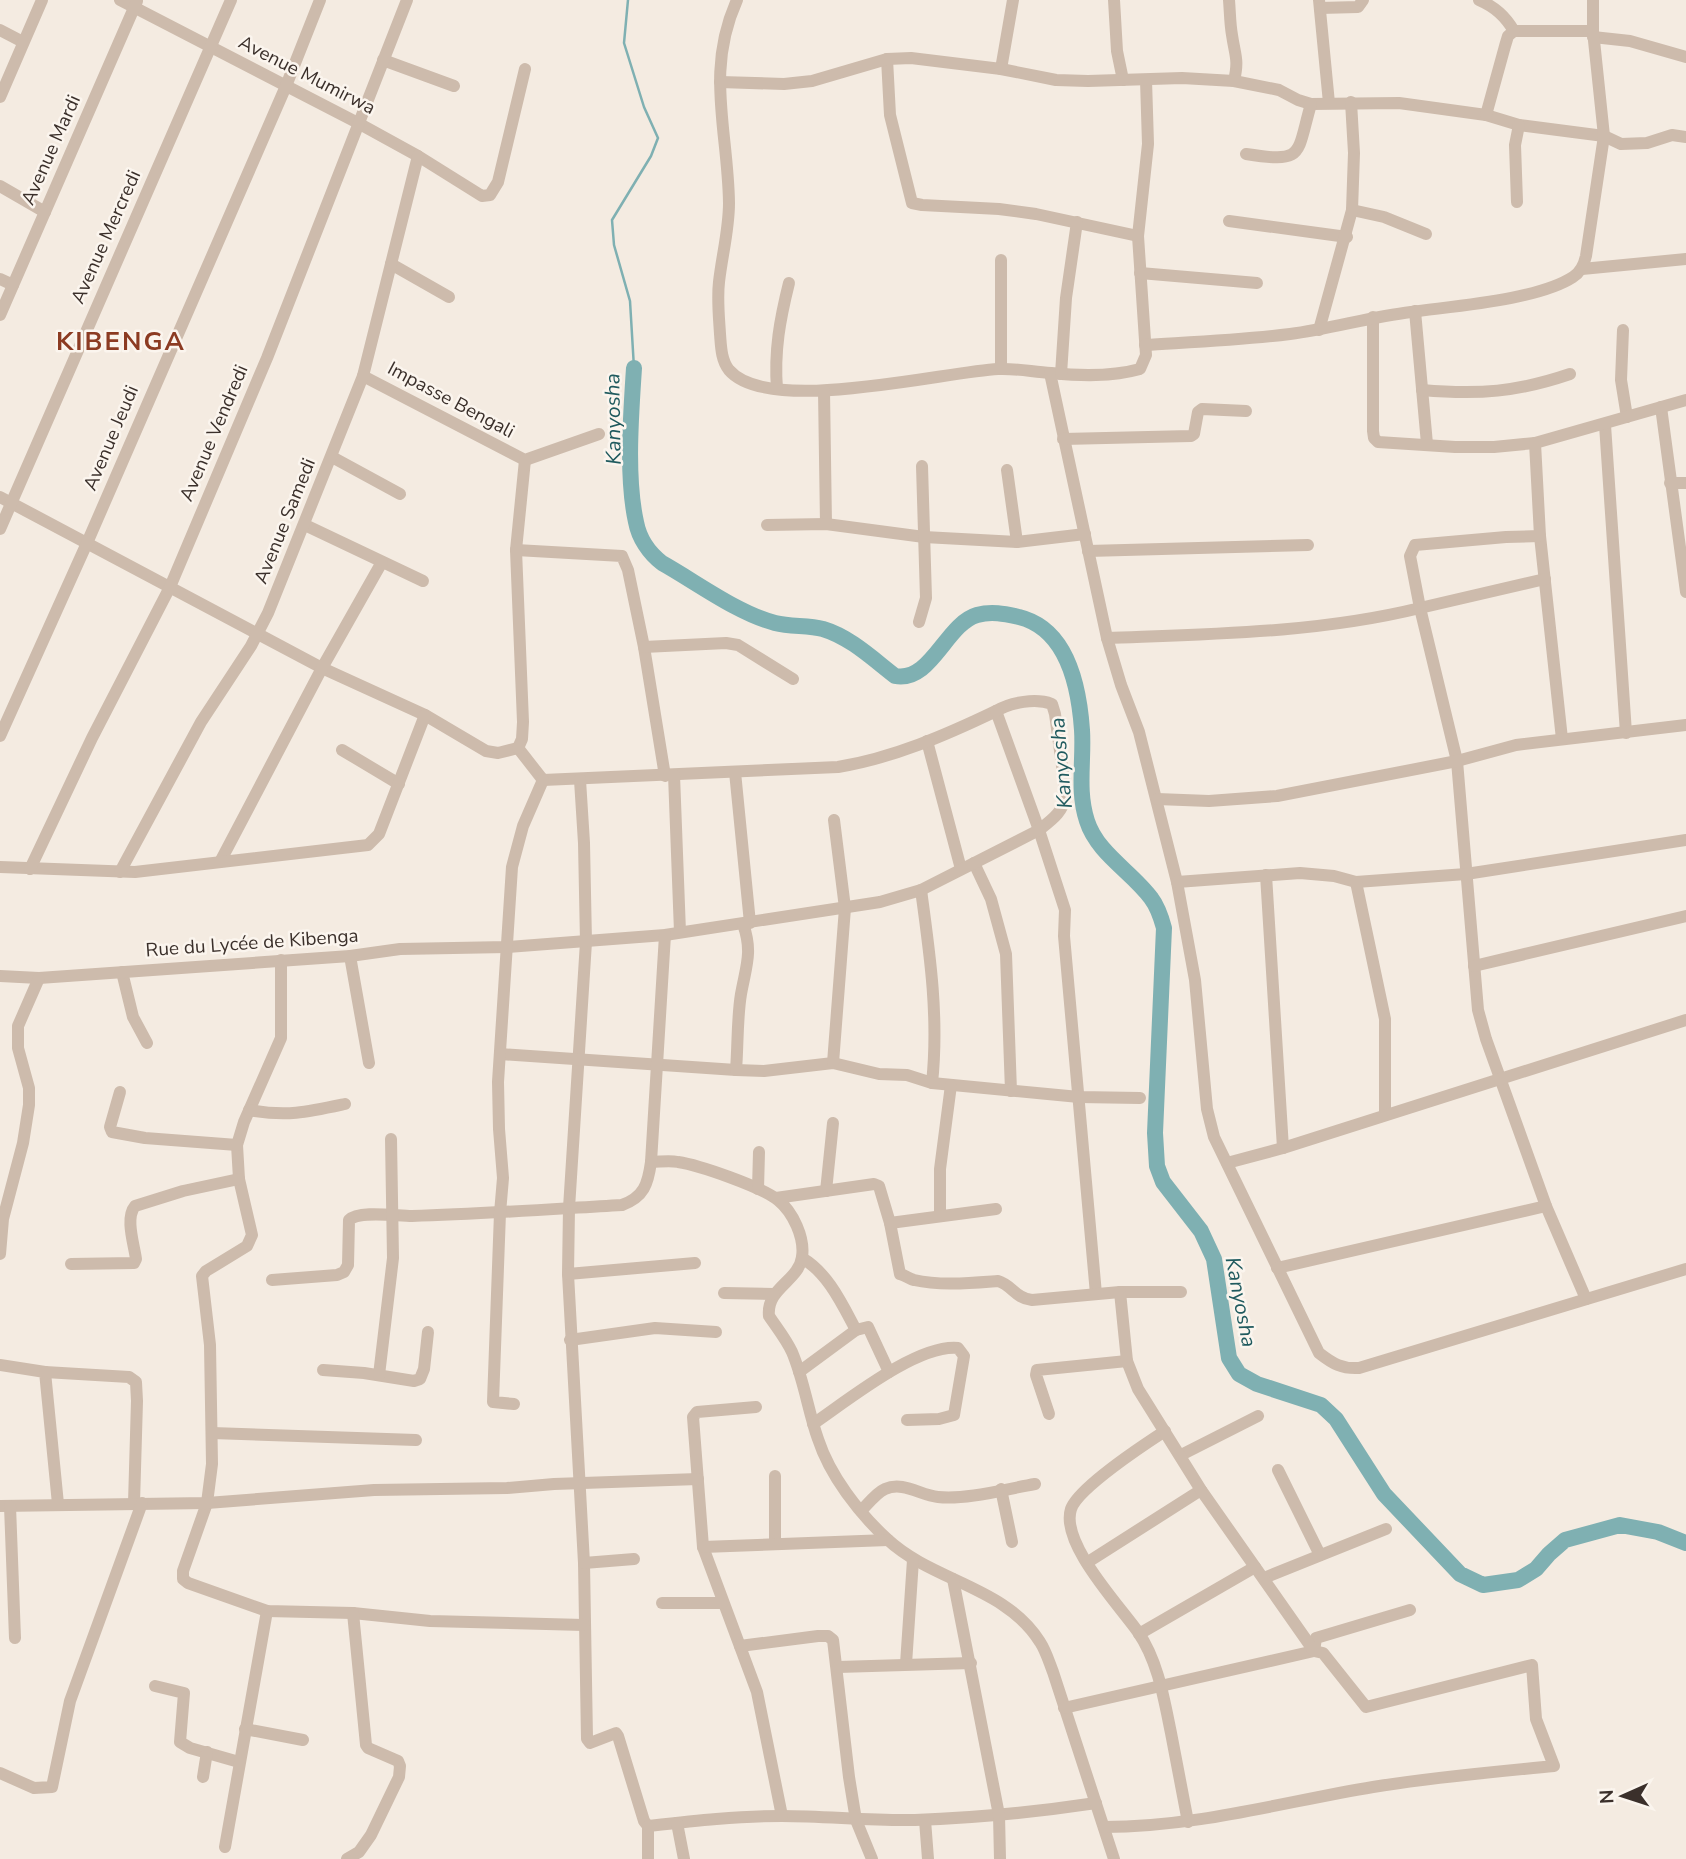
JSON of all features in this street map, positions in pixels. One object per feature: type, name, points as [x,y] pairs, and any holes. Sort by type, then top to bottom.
[{"type":"street","points":[[0,97],[42,0]]},
{"type":"street","name":"Avenue Mumirwa","points":[[120,0],[136,4],[211,47],[358,123],[486,196],[494,191],[525,69]]},
{"type":"street","name":"Avenue Mercredi","points":[[0,528],[6,500],[230,0]]},
{"type":"street","name":"Avenue Jeudi","points":[[0,736],[286,86],[320,0]]},
{"type":"street","name":"Avenue Vendredi","points":[[30,869],[92,738],[170,587],[267,358],[407,0]]},
{"type":"street","points":[[737,0],[722,42],[720,82],[729,201],[727,243],[718,293],[723,359],[728,369],[737,377],[777,389],[824,391],[1001,369],[1108,375],[1140,369],[1144,364],[1145,345],[1138,236],[1148,144],[1146,79]]},
{"type":"street","points":[[1001,69],[1013,0]]},
{"type":"street","points":[[1114,0],[1117,51],[1123,80]]},
{"type":"street","points":[[1229,0],[1238,66],[1234,81]]},
{"type":"street","points":[[1329,103],[1319,4],[1357,7],[1363,0]]},
{"type":"street","points":[[1479,0],[1492,6],[1506,18],[1514,31]]},
{"type":"street","points":[[1583,269],[1604,136],[1593,34],[1593,0]]},
{"type":"street","name":"Avenue Mardi","points":[[0,315],[136,4]]},
{"type":"street","points":[[0,30],[23,42]]},
{"type":"street","points":[[1486,115],[1508,36],[1514,31],[1593,34],[1686,57]]},
{"type":"street","points":[[720,82],[784,84],[812,81],[887,59],[911,58],[1001,69],[1056,80],[1182,78],[1234,81],[1279,90],[1311,104],[1399,103],[1486,115],[1519,125],[1604,136],[1612,142],[1647,143],[1672,135],[1686,136]]},
{"type":"street","points":[[887,59],[890,116],[912,203],[999,209],[1077,222],[1138,236]]},
{"type":"street","points":[[383,60],[454,86]]},
{"type":"street","points":[[1319,330],[1352,210],[1354,153],[1351,102]]},
{"type":"street","points":[[1246,154],[1290,158],[1297,151],[1311,104]]},
{"type":"street","points":[[1517,201],[1515,145],[1519,125]]},
{"type":"street","name":"Avenue Samedi","points":[[120,872],[201,722],[258,633],[305,524],[363,376],[418,156]]},
{"type":"street","points":[[0,186],[45,212]]},
{"type":"street","points":[[1352,210],[1384,217],[1426,234]]},
{"type":"street","points":[[1077,222],[1055,374],[1063,439],[1107,638],[1139,732],[1177,882],[1195,980],[1208,1110],[1214,1137],[1320,1353],[1333,1364],[1345,1368],[1359,1368],[1686,1269]]},
{"type":"street","points":[[1229,222],[1346,237]]},
{"type":"street","points":[[1145,345],[1287,335],[1319,330],[1373,317],[1517,296],[1572,278],[1583,269],[1686,259]]},
{"type":"street","points":[[1001,260],[1001,369]]},
{"type":"street","points":[[391,264],[449,297]]},
{"type":"street","points":[[1140,274],[1257,283]]},
{"type":"street","points":[[0,279],[13,285]]},
{"type":"street","points":[[777,389],[776,345],[789,283]]},
{"type":"street","points":[[1415,311],[1427,444]]},
{"type":"street","points":[[1373,317],[1374,438],[1378,442],[1455,447],[1535,443],[1686,400]]},
{"type":"street","points":[[1623,330],[1621,380],[1627,417]]},
{"type":"street","points":[[1422,390],[1488,393],[1536,386],[1570,374]]},
{"type":"street","name":"Impasse Bengali","points":[[363,376],[525,460],[600,434]]},
{"type":"street","points":[[824,391],[826,524]]},
{"type":"street","points":[[1661,407],[1670,483],[1683,554],[1686,592]]},
{"type":"street","points":[[1063,439],[1191,436],[1194,434],[1198,412],[1202,409],[1246,411]]},
{"type":"street","points":[[1605,425],[1626,733]]},
{"type":"street","points":[[1535,443],[1540,536],[1562,739]]},
{"type":"street","points":[[332,457],[400,494]]},
{"type":"street","points":[[519,748],[523,722],[516,551],[525,460]]},
{"type":"street","points":[[919,622],[926,598],[922,466]]},
{"type":"street","points":[[1007,470],[1017,542]]},
{"type":"street","points":[[1670,483],[1686,483]]},
{"type":"street","points":[[6,500],[322,668],[425,715],[486,751],[498,753],[519,748]]},
{"type":"street","points":[[305,524],[423,580]]},
{"type":"street","points":[[767,525],[826,524],[923,537],[1017,542],[1085,534]]},
{"type":"street","points":[[1540,536],[1482,538],[1415,545],[1410,556],[1457,761],[1478,1010],[1546,1206],[1586,1299]]},
{"type":"street","points":[[1088,551],[1308,545]]},
{"type":"street","points":[[516,551],[622,556],[628,570],[669,776],[680,932]]},
{"type":"street","points":[[220,862],[322,668],[382,562]]},
{"type":"street","points":[[1107,638],[1334,626],[1545,579]]},
{"type":"street","points":[[644,647],[726,643],[738,645],[793,678]]},
{"type":"street","name":"Rue du Lycée de Kibenga","points":[[0,976],[38,978],[350,956],[400,949],[586,942],[746,924],[880,902],[921,890],[1039,830],[1064,807],[1066,794],[1052,704],[1007,704],[996,710]]},
{"type":"street","points":[[542,780],[838,767],[861,763],[928,741],[996,710],[1065,910],[1064,936],[1096,1294]]},
{"type":"street","points":[[0,867],[150,871],[368,845],[379,834],[425,715]]},
{"type":"street","points":[[1157,799],[1209,801],[1277,796],[1457,761],[1516,745],[1686,725]]},
{"type":"street","points":[[928,741],[961,870]]},
{"type":"street","points":[[519,748],[542,780]]},
{"type":"street","points":[[342,750],[399,784]]},
{"type":"street","points":[[735,772],[749,960],[741,995],[736,1070]]},
{"type":"street","points":[[514,1404],[493,1402],[503,1192],[498,1107],[500,1054],[512,867],[523,826],[542,780]]},
{"type":"street","points":[[580,780],[586,942],[569,1208],[568,1273],[584,1563],[587,1739],[590,1743],[612,1734],[616,1733],[618,1736],[644,1821],[648,1826],[648,1859]]},
{"type":"street","points":[[833,1063],[845,908],[834,820]]},
{"type":"street","points":[[1177,882],[1266,874],[1334,876],[1356,882],[1466,874],[1686,840]]},
{"type":"street","points":[[974,863],[992,899],[1006,954],[1011,1091]]},
{"type":"street","points":[[1266,874],[1283,1148]]},
{"type":"street","points":[[1356,882],[1385,1019],[1385,1115]]},
{"type":"street","points":[[921,890],[934,1001],[936,1044],[932,1083]]},
{"type":"street","points":[[1474,966],[1686,916]]},
{"type":"street","points":[[272,1280],[337,1275],[344,1272],[348,1265],[350,1218],[359,1214],[393,1216],[500,1213],[622,1205],[642,1194],[648,1182],[651,1162],[665,935]]},
{"type":"street","points":[[350,956],[369,1063]]},
{"type":"street","points":[[281,960],[281,1038],[248,1110],[237,1146],[239,1179],[252,1235],[251,1241],[206,1270],[202,1276],[210,1345],[212,1464],[207,1503],[183,1571],[183,1579],[267,1611],[353,1613],[430,1621],[584,1625]]},
{"type":"street","points":[[122,972],[133,1017],[147,1042]]},
{"type":"street","points":[[0,1254],[3,1219],[23,1143],[29,1105],[29,1088],[18,1048],[18,1026],[38,978]]},
{"type":"street","points":[[1227,1163],[1283,1148],[1686,1020]]},
{"type":"street","points":[[500,1054],[764,1071],[833,1063],[932,1083],[1079,1097],[1140,1098]]},
{"type":"street","points":[[940,1216],[940,1169],[951,1085]]},
{"type":"street","points":[[120,1093],[110,1127],[113,1133],[237,1146]]},
{"type":"street","points":[[248,1110],[282,1115],[345,1104]]},
{"type":"street","points":[[826,1191],[832,1123]]},
{"type":"street","points":[[380,1375],[393,1258],[391,1139]]},
{"type":"street","points":[[758,1189],[759,1152]]},
{"type":"street","points":[[651,1162],[685,1163],[758,1189],[776,1198],[789,1211],[796,1226],[802,1258],[794,1272],[774,1294],[769,1316],[788,1344],[826,1459],[861,1511],[888,1540],[913,1560],[999,1601],[1016,1612],[1042,1644],[1114,1859]]},
{"type":"street","points":[[71,1264],[134,1264],[136,1259],[131,1209],[183,1191],[239,1179]]},
{"type":"street","points":[[776,1198],[874,1184],[879,1186],[890,1223],[900,1274],[911,1280],[931,1283],[998,1281],[1018,1297],[1032,1300],[1120,1292],[1181,1292]]},
{"type":"street","points":[[1277,1268],[1546,1206]]},
{"type":"street","points":[[890,1223],[996,1209]]},
{"type":"street","points":[[802,1258],[817,1266],[856,1330]]},
{"type":"street","points":[[568,1273],[695,1263]]},
{"type":"street","points":[[1120,1292],[1127,1362],[1138,1389],[1201,1490],[1314,1651]]},
{"type":"street","points":[[724,1293],[774,1294]]},
{"type":"street","points":[[799,1372],[856,1330],[868,1327],[889,1372]]},
{"type":"street","points":[[570,1340],[656,1328],[716,1332]]},
{"type":"street","points":[[323,1370],[414,1381],[420,1379],[424,1369],[428,1332]]},
{"type":"street","points":[[813,1424],[889,1372],[930,1353],[954,1347],[962,1351],[964,1356],[954,1415],[939,1419],[907,1420]]},
{"type":"street","points":[[1049,1414],[1036,1375],[1037,1370],[1127,1362]]},
{"type":"street","points":[[0,1365],[45,1372],[129,1377],[136,1382],[138,1401],[138,1503],[70,1701],[52,1787],[34,1788],[0,1773]]},
{"type":"street","points":[[45,1372],[58,1504]]},
{"type":"street","points":[[756,1407],[694,1414],[698,1479],[703,1547],[757,1692],[782,1816]]},
{"type":"street","points":[[1181,1455],[1258,1416]]},
{"type":"street","points":[[1165,1431],[1081,1493],[1071,1508],[1070,1525],[1073,1539],[1107,1593],[1139,1634],[1161,1684],[1188,1822]]},
{"type":"street","points":[[212,1433],[416,1440]]},
{"type":"street","points":[[1278,1470],[1320,1555]]},
{"type":"street","points":[[775,1476],[775,1544]]},
{"type":"street","points":[[15,1638],[5,1506],[207,1503],[374,1490],[507,1488],[698,1479]]},
{"type":"street","points":[[861,1511],[884,1489],[894,1486],[939,1497],[954,1497],[1035,1484]]},
{"type":"street","points":[[1001,1489],[1012,1542]]},
{"type":"street","points":[[1088,1562],[1201,1490]]},
{"type":"street","points":[[1264,1578],[1386,1529]]},
{"type":"street","points":[[703,1547],[888,1540]]},
{"type":"street","points":[[584,1563],[634,1559]]},
{"type":"street","points":[[906,1664],[913,1560]]},
{"type":"street","points":[[1139,1634],[1255,1567]]},
{"type":"street","points":[[953,1579],[999,1815],[1000,1859]]},
{"type":"street","points":[[662,1603],[722,1603]]},
{"type":"street","points":[[1314,1651],[1316,1638],[1410,1610]]},
{"type":"street","points":[[225,1847],[267,1611]]},
{"type":"street","points":[[347,1859],[366,1844],[401,1771],[398,1761],[366,1745],[353,1613]]},
{"type":"street","points":[[740,1646],[828,1636],[833,1640],[856,1820],[872,1859]]},
{"type":"street","points":[[1064,1708],[1314,1651],[1323,1653],[1366,1707],[1532,1665],[1536,1719],[1554,1766],[1456,1775],[1373,1787],[1188,1822],[1143,1827],[1104,1827]]},
{"type":"street","points":[[838,1667],[971,1663]]},
{"type":"street","points":[[155,1686],[184,1693],[180,1742],[239,1762]]},
{"type":"street","points":[[245,1729],[303,1740]]},
{"type":"street","points":[[203,1777],[207,1752]]},
{"type":"street","points":[[648,1826],[782,1816],[856,1820],[925,1819],[999,1815],[1096,1803]]},
{"type":"street","points":[[925,1819],[928,1859]]},
{"type":"street","points":[[677,1822],[684,1859]]},
{"type":"waterway","name":"Kanyosha","points":[[628,0],[624,43],[644,107],[658,138],[651,156],[612,220],[614,245],[630,301],[634,368]]},
{"type":"waterway","name":"Kanyosha","points":[[634,368],[630,446],[633,504],[637,528],[642,539],[662,563],[746,612],[781,624],[817,628],[843,637],[895,676],[908,676],[919,671],[956,629],[977,615],[993,613],[1019,617],[1036,624],[1060,647],[1068,662],[1078,696],[1082,730],[1082,798],[1087,821],[1107,853],[1151,898],[1164,928],[1155,1133],[1157,1166],[1163,1182],[1201,1231],[1214,1259],[1229,1358],[1239,1374],[1257,1384],[1321,1405],[1336,1419],[1384,1494],[1460,1574],[1483,1585],[1518,1580],[1536,1569],[1565,1540],[1620,1525],[1658,1532],[1686,1543]]},
{"type":"district","name":"KIBENGA","points":[[121,341]]}]
